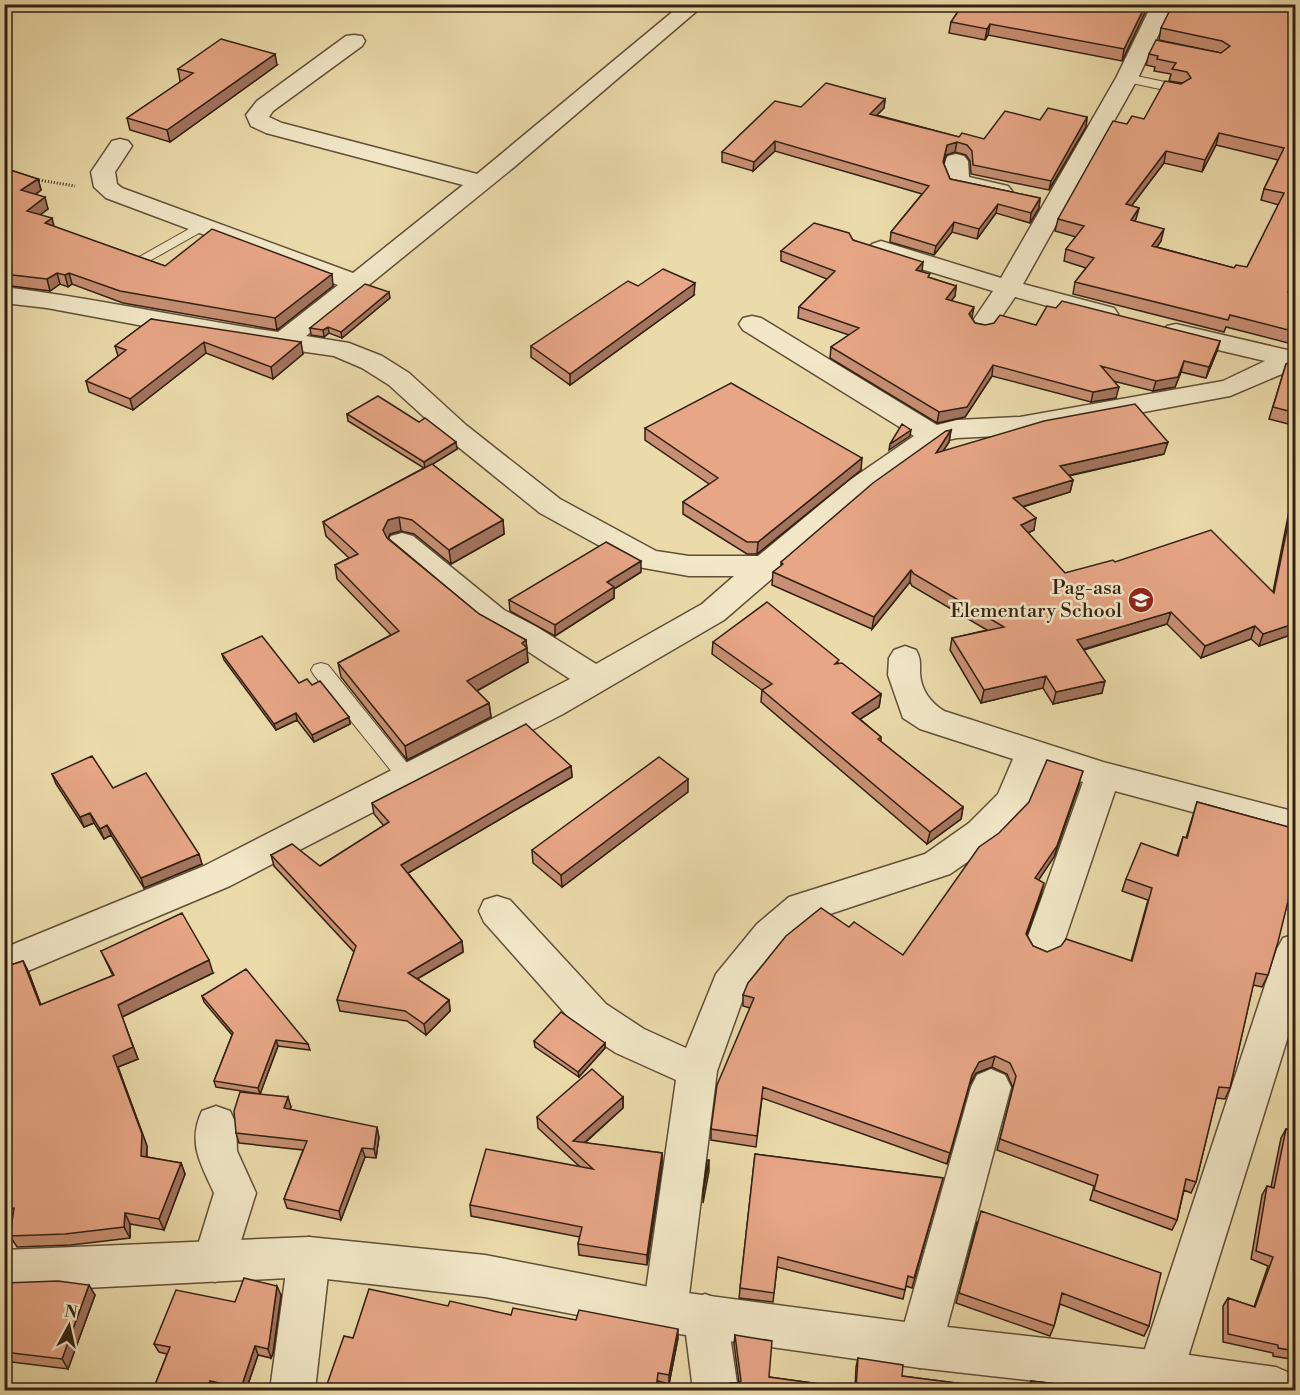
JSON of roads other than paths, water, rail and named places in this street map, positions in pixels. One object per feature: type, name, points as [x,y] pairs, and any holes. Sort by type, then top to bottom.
[{"type":"street","points":[[285,340],[695,4]]},
{"type":"street","points":[[983,325],[1008,288],[1037,198],[1127,78],[1149,44],[1163,4]]},
{"type":"street","points":[[354,41],[265,106],[256,115],[259,121],[285,131],[480,182]]},
{"type":"street","points":[[120,146],[103,172],[106,187],[114,193],[355,282]]},
{"type":"street","points":[[956,161],[957,181],[1037,198]]},
{"type":"street","points":[[862,243],[1008,288],[1293,360]]},
{"type":"street","points":[[4,295],[47,300],[203,329],[340,349],[372,362],[399,379],[456,431],[550,506],[649,560],[689,566],[765,566]]},
{"type":"street","points":[[752,324],[933,435]]},
{"type":"street","points":[[4,965],[217,876],[551,705],[712,612],[860,487],[914,451],[933,435],[957,429],[1020,426],[1230,388],[1293,360]]},
{"type":"street","points":[[402,543],[493,618],[526,635],[595,679]]},
{"type":"street","points":[[905,658],[904,675],[915,709],[932,720],[1103,775],[1296,826]]},
{"type":"street","points":[[715,1390],[685,1313],[697,1071],[729,985],[770,935],[802,908],[937,864],[982,833],[1012,802],[1033,753]]},
{"type":"street","points":[[1044,945],[1103,775]]},
{"type":"street","points":[[497,912],[592,1016],[630,1041],[697,1071]]},
{"type":"street","points":[[1160,1373],[1296,949]]},
{"type":"street","points":[[920,1346],[991,1087]]},
{"type":"street","points":[[215,1261],[235,1193],[216,1152],[216,1124]]},
{"type":"street","points":[[4,1271],[309,1257],[485,1276],[685,1313],[920,1346],[1160,1373],[1276,1390]]},
{"type":"street","points":[[292,1390],[309,1257]]},
{"type":"lane","points":[[1127,78],[1179,89]]},
{"type":"lane","points":[[139,261],[203,225]]},
{"type":"lane","points":[[321,670],[408,778]]},
{"type":"place","name":"Pag-asa Elementary School","points":[[1141,600]]}]
